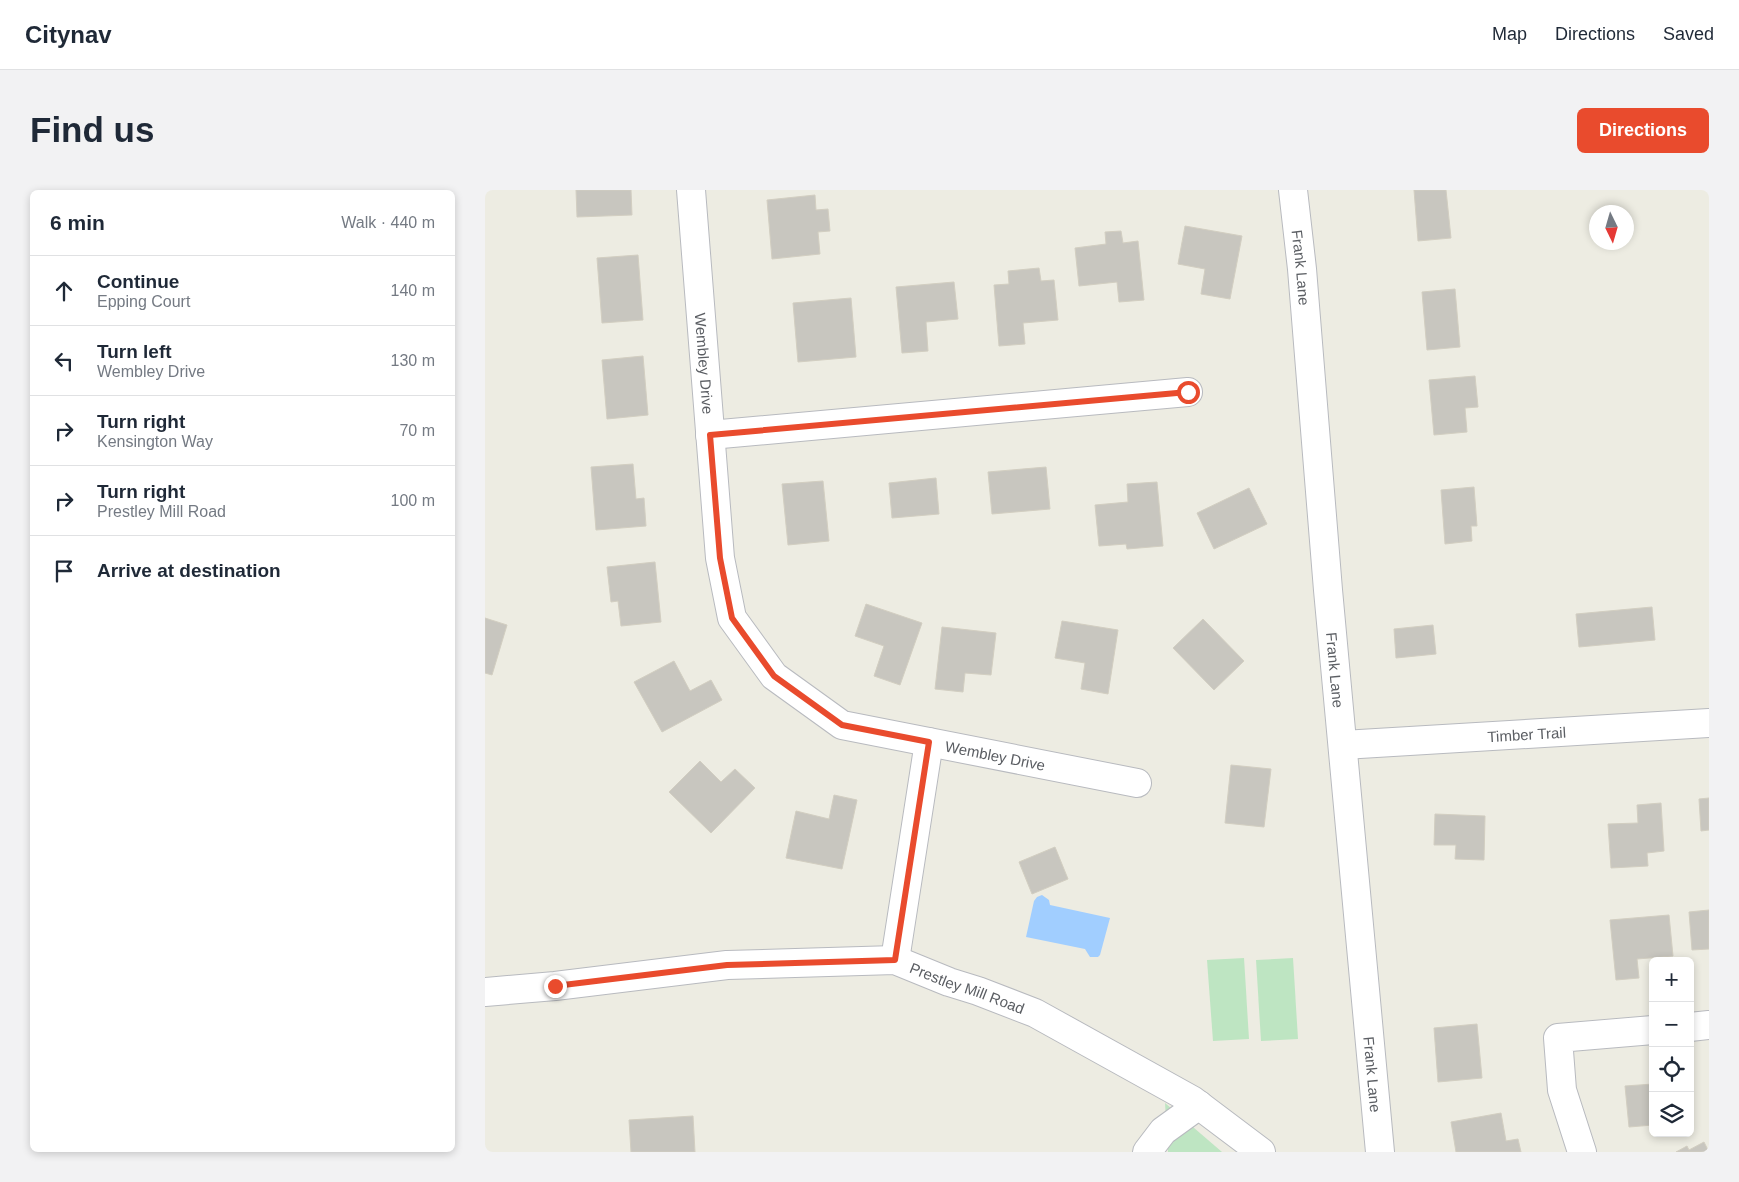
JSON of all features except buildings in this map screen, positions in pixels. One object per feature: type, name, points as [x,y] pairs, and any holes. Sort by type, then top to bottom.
[{"type":"street","name":"Wembley Drive","points":[[691,190],[720,558],[732,618],[774,676],[842,725],[1137,783]]},
{"type":"street","name":"Frank Lane","points":[[1293,190],[1302,269],[1327,580],[1380,1152]]},
{"type":"street","points":[[710,435],[1188,392]]},
{"type":"street","name":"Timber Trail","points":[[1343,745],[1709,723]]},
{"type":"street","points":[[895,960],[929,742]]},
{"type":"street","name":"Prestley Mill Road","points":[[485,992],[555,986],[727,965],[895,960],[1035,1013],[1192,1100],[1261,1152]]},
{"type":"street","points":[[1694,1027],[1709,1025]]},
{"type":"street","points":[[1582,1152],[1562,1090],[1558,1038],[1649,1030]]},
{"type":"street","points":[[1147,1152],[1163,1131],[1199,1105]]},
{"type":"green space","points":[[1244,958],[1249,1039],[1213,1041],[1207,960]]},
{"type":"green space","points":[[1293,958],[1298,1039],[1261,1041],[1256,960]]},
{"type":"green space","points":[[1165,1103],[1222,1152],[1168,1152]]},
{"type":"water","points":[[1042,895],[1049,900],[1050,905],[1110,918],[1098,957],[1090,957],[1085,949],[1026,937],[1034,901]]},
{"type":"route","points":[[555,986],[727,965],[895,960],[929,742],[842,725],[774,676],[732,618],[720,558],[710,435],[1188,392]]}]
